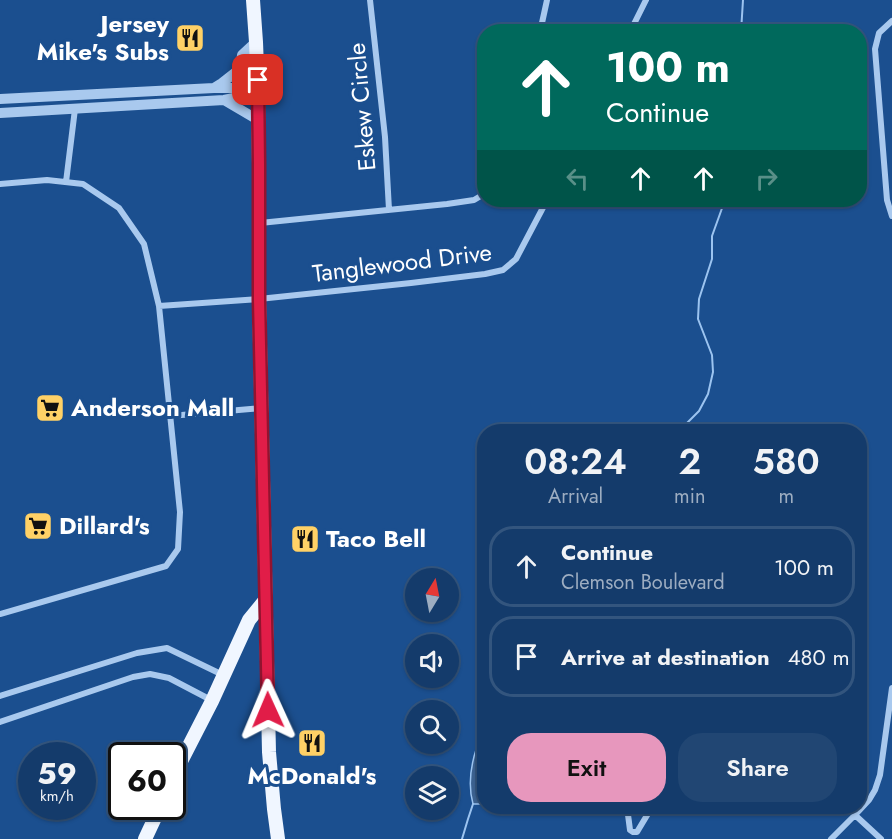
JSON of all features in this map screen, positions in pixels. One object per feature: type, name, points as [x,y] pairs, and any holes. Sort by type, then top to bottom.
[{"type":"main road","points":[[253,0],[258,93],[259,300],[269,752],[278,839]]},
{"type":"main road","points":[[186,752],[249,620],[266,599]]},
{"type":"main road","points":[[145,839],[154,820]]},
{"type":"street","name":"Eskew Circle","points":[[370,0],[385,137],[389,210]]},
{"type":"street","points":[[542,24],[547,0]]},
{"type":"street","points":[[634,24],[645,0]]},
{"type":"street","points":[[892,21],[879,33],[875,49],[888,172],[887,200],[892,216]]},
{"type":"street","points":[[214,88],[236,72],[242,55],[256,42]]},
{"type":"street","points":[[0,99],[214,88],[239,88],[258,93]]},
{"type":"street","points":[[0,113],[224,100],[258,93]]},
{"type":"street","points":[[224,100],[258,120]]},
{"type":"street","points":[[66,182],[75,109]]},
{"type":"street","points":[[0,184],[47,180],[83,184],[119,208],[144,244],[159,306],[180,512],[178,549],[166,566],[0,614]]},
{"type":"street","points":[[258,223],[389,210],[477,198]]},
{"type":"street","name":"Tanglewood Drive","points":[[159,306],[259,300],[503,270],[516,259],[543,207]]},
{"type":"street","points":[[170,416],[262,408]]},
{"type":"street","points":[[0,696],[137,652],[167,648],[223,676]]},
{"type":"street","points":[[0,722],[133,677],[150,674],[170,678],[212,701]]},
{"type":"street","points":[[867,800],[875,790],[880,775],[892,688]]},
{"type":"street","points":[[628,814],[631,836],[637,832],[648,814]]},
{"type":"street","points":[[831,839],[855,815],[881,839]]},
{"type":"water","points":[[477,746],[477,804],[473,804],[471,795],[472,765]]},
{"type":"waterway","points":[[742,24],[743,0]]},
{"type":"waterway","points":[[686,424],[699,411],[708,394],[713,372],[712,355],[698,319],[699,299],[712,259],[712,236],[722,207]]},
{"type":"waterway","points":[[462,839],[473,804]]},
{"type":"place","name":"Jersey Mike's Subs","points":[[190,38]]},
{"type":"place","name":"Anderson Mall","points":[[50,408]]},
{"type":"place","name":"Dillard's","points":[[38,526]]},
{"type":"place","name":"Taco Bell","points":[[305,539]]},
{"type":"place","name":"McDonald's","points":[[312,743]]},
{"type":"route","points":[[258,80],[258,245],[268,710]]}]
